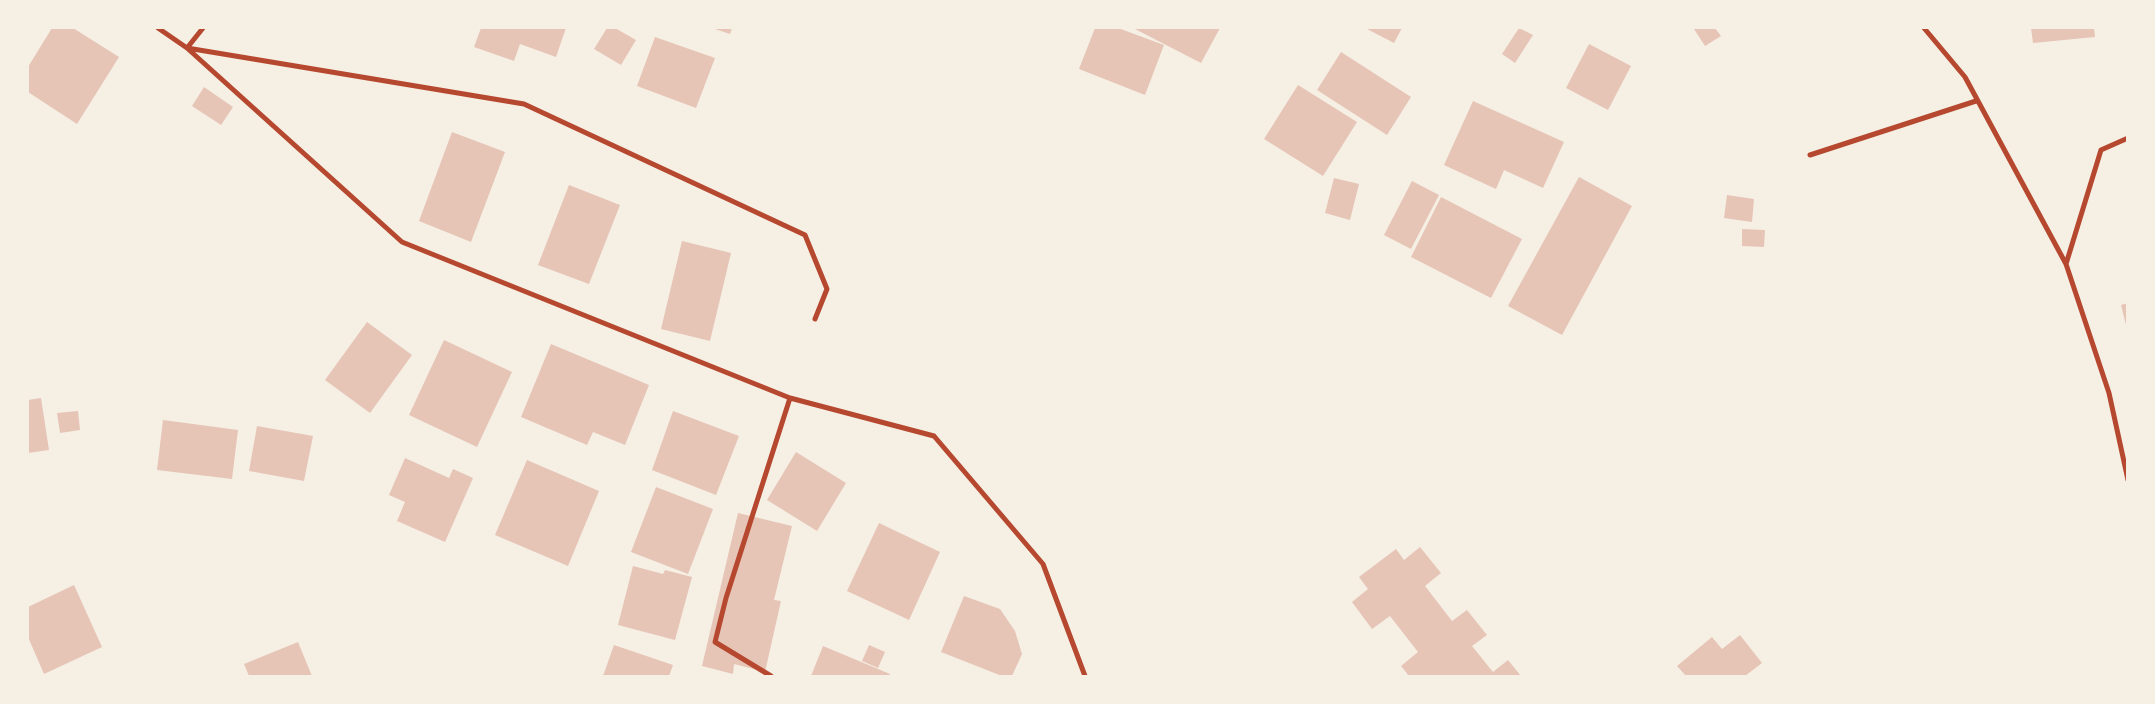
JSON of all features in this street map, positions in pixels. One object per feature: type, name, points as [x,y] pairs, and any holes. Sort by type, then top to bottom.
[{"type":"street","points":[[158,28],[187,48],[402,242],[790,398],[934,436],[1043,564],[1085,676]]},
{"type":"street","points":[[187,48],[203,28]]},
{"type":"street","points":[[1924,28],[1965,77],[1976,101],[2066,264],[2109,393],[2128,480]]},
{"type":"street","points":[[187,48],[524,104],[805,235],[827,289],[815,319]]},
{"type":"street","points":[[1810,155],[1976,101]]},
{"type":"street","points":[[2066,264],[2101,150],[2128,138]]},
{"type":"street","points":[[771,676],[715,642],[726,598],[790,398]]},
{"type":"building","points":[[52,28],[73,28],[119,57],[77,124],[28,92],[28,67]]},
{"type":"building","points":[[481,28],[566,28],[556,57],[520,44],[514,61],[474,47]]},
{"type":"building","points":[[607,28],[615,28],[636,40],[621,65],[594,49]]},
{"type":"building","points":[[712,28],[732,28],[730,34]]},
{"type":"building","points":[[1095,28],[1118,28],[1164,45],[1145,95],[1079,69]]},
{"type":"building","points":[[1133,28],[1220,28],[1201,63]]},
{"type":"building","points":[[1365,28],[1402,28],[1394,43]]},
{"type":"building","points":[[1519,28],[1533,35],[1515,63],[1502,54]]},
{"type":"building","points":[[1715,28],[1721,36],[1705,46],[1694,29]]},
{"type":"building","points":[[2031,28],[2094,28],[2095,37],[2033,43]]},
{"type":"building","points":[[655,37],[715,58],[696,108],[637,86]]},
{"type":"building","points":[[1589,44],[1631,66],[1608,110],[1566,88]]},
{"type":"building","points":[[1341,52],[1411,97],[1387,135],[1317,90]]},
{"type":"building","points":[[1298,85],[1357,122],[1323,176],[1264,139]]},
{"type":"building","points":[[204,87],[233,107],[221,125],[192,106]]},
{"type":"building","points":[[1473,101],[1564,142],[1543,188],[1504,170],[1496,189],[1444,165]]},
{"type":"building","points":[[452,132],[505,152],[471,242],[419,221]]},
{"type":"building","points":[[1579,177],[1632,206],[1562,335],[1508,306]]},
{"type":"building","points":[[1334,178],[1359,184],[1350,220],[1325,213]]},
{"type":"building","points":[[1412,181],[1439,195],[1411,249],[1384,235]]},
{"type":"building","points":[[569,185],[620,205],[589,284],[538,265]]},
{"type":"building","points":[[1727,195],[1754,199],[1752,222],[1724,218]]},
{"type":"building","points":[[1441,197],[1522,239],[1491,298],[1411,257]]},
{"type":"building","points":[[1742,229],[1765,230],[1764,247],[1742,246]]},
{"type":"building","points":[[682,241],[731,253],[710,341],[661,329]]},
{"type":"building","points":[[2128,303],[2128,329],[2127,329],[2121,305]]},
{"type":"building","points":[[367,322],[412,355],[370,413],[325,380]]},
{"type":"building","points":[[444,340],[512,372],[477,447],[409,415]]},
{"type":"building","points":[[551,344],[649,385],[625,445],[593,432],[587,445],[521,417]]},
{"type":"building","points":[[41,398],[49,450],[28,453],[28,400]]},
{"type":"building","points":[[78,411],[80,430],[60,433],[57,413]]},
{"type":"building","points":[[673,411],[739,436],[716,495],[652,470]]},
{"type":"building","points":[[163,420],[238,430],[232,479],[157,470]]},
{"type":"building","points":[[257,426],[313,436],[304,481],[249,471]]},
{"type":"building","points":[[796,452],[846,483],[817,531],[767,500]]},
{"type":"building","points":[[405,458],[449,478],[453,469],[473,478],[445,542],[397,521],[405,502],[389,495]]},
{"type":"building","points":[[527,460],[599,491],[568,566],[495,535]]},
{"type":"building","points":[[656,487],[713,509],[688,574],[631,552]]},
{"type":"building","points":[[738,513],[792,526],[774,600],[781,601],[765,672],[734,664],[733,674],[702,666]]},
{"type":"building","points":[[879,523],[940,552],[909,620],[847,591]]},
{"type":"building","points":[[1420,547],[1441,573],[1425,586],[1452,621],[1467,610],[1487,635],[1472,646],[1493,672],[1508,660],[1521,676],[1409,676],[1401,666],[1418,652],[1390,616],[1372,629],[1352,602],[1368,589],[1359,577],[1396,549],[1404,560]]},
{"type":"building","points":[[633,566],[663,574],[665,570],[692,577],[675,640],[618,625]]},
{"type":"building","points":[[74,585],[102,647],[44,674],[28,637],[28,607]]},
{"type":"building","points":[[964,596],[1000,609],[1015,631],[1022,654],[1012,676],[1002,676],[941,652]]},
{"type":"building","points":[[1740,635],[1762,663],[1745,676],[1686,676],[1677,666],[1712,637],[1722,649]]},
{"type":"building","points":[[298,642],[312,676],[249,676],[244,664]]},
{"type":"building","points":[[614,645],[673,665],[669,676],[603,676]]},
{"type":"building","points":[[869,645],[885,652],[878,668],[862,661]]},
{"type":"building","points":[[823,646],[890,674],[889,676],[811,676]]}]
